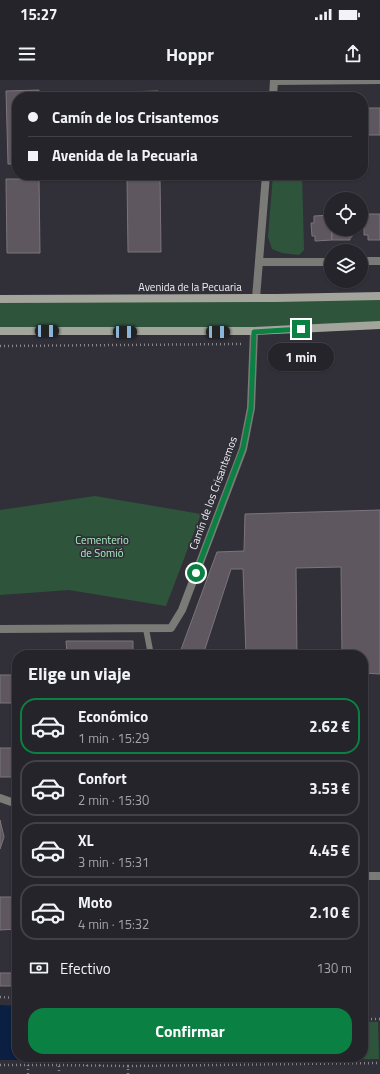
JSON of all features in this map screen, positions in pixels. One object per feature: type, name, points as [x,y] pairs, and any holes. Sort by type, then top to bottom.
[{"type":"street","points":[[273,92],[274,81],[380,80]]},
{"type":"street","points":[[256,298],[266,180]]},
{"type":"street","points":[[368,261],[380,261]]},
{"type":"street","points":[[259,262],[324,262]]},
{"type":"street","name":"Avenida de la Pecuaria","points":[[0,299],[380,296]]},
{"type":"street","points":[[0,331],[254,332],[380,325]]},
{"type":"street","name":"Camín de los Crisantemos","points":[[146,629],[171,628],[182,610],[243,448],[251,408],[254,332]]},
{"type":"street","points":[[0,629],[146,629]]},
{"type":"street","points":[[0,798],[12,802]]},
{"type":"street","points":[[368,876],[380,876]]},
{"type":"lane","points":[[146,629],[150,650]]},
{"type":"path","points":[[0,997],[12,998]]},
{"type":"path","points":[[368,1019],[380,1019]]},
{"type":"path","points":[[59,1074],[60,1062]]},
{"type":"path","points":[[100,1062],[100,1066]]},
{"type":"path","points":[[0,1065],[128,1066],[380,1063]]},
{"type":"path","points":[[28,1065],[28,1074]]},
{"type":"path","points":[[128,1066],[128,1074]]},
{"type":"green space","points":[[273,180],[302,180],[304,250],[299,255],[282,253],[272,249],[268,237]]},
{"type":"green space","points":[[380,296],[380,325],[0,331],[0,299]]},
{"type":"green space","name":"Cementerio de Somió","points":[[95,496],[201,514],[166,606],[69,590],[0,595],[0,510]]},
{"type":"green space","points":[[368,1022],[378,1022],[379,1059],[368,1059]]},
{"type":"water","points":[[0,1005],[12,1006],[12,1060],[0,1060]]},
{"type":"building","points":[[39,90],[39,92],[12,92],[12,164],[8,164],[6,91]]},
{"type":"building","points":[[158,91],[158,92],[125,92]]},
{"type":"building","points":[[368,108],[380,108],[380,135],[368,135]]},
{"type":"building","points":[[6,179],[39,180],[40,253],[7,253]]},
{"type":"building","points":[[127,180],[160,180],[161,252],[128,252]]},
{"type":"building","points":[[368,214],[380,214],[380,240],[368,240]]},
{"type":"building","points":[[324,215],[324,236],[332,236],[332,240],[315,241],[315,236],[312,236],[311,223],[314,223],[314,216]]},
{"type":"building","points":[[332,236],[352,236],[350,237],[350,240],[332,240]]},
{"type":"building","points":[[380,510],[380,674],[368,673],[368,650],[342,650],[341,567],[296,568],[297,650],[246,650],[243,569],[231,569],[205,650],[181,650],[217,552],[244,551],[245,514]]},
{"type":"building","points":[[66,641],[133,641],[133,650],[67,650]]},
{"type":"building","points":[[0,675],[12,675],[12,703],[0,703]]},
{"type":"building","points":[[0,748],[12,748],[12,777],[0,777]]},
{"type":"building","points":[[0,820],[4,837],[0,849]]},
{"type":"building","points":[[0,897],[12,897],[12,929],[0,930]]},
{"type":"building","points":[[0,973],[12,973],[12,986],[0,986]]},
{"type":"route","points":[[196,573],[243,448],[251,408],[254,332],[301,329]]}]
